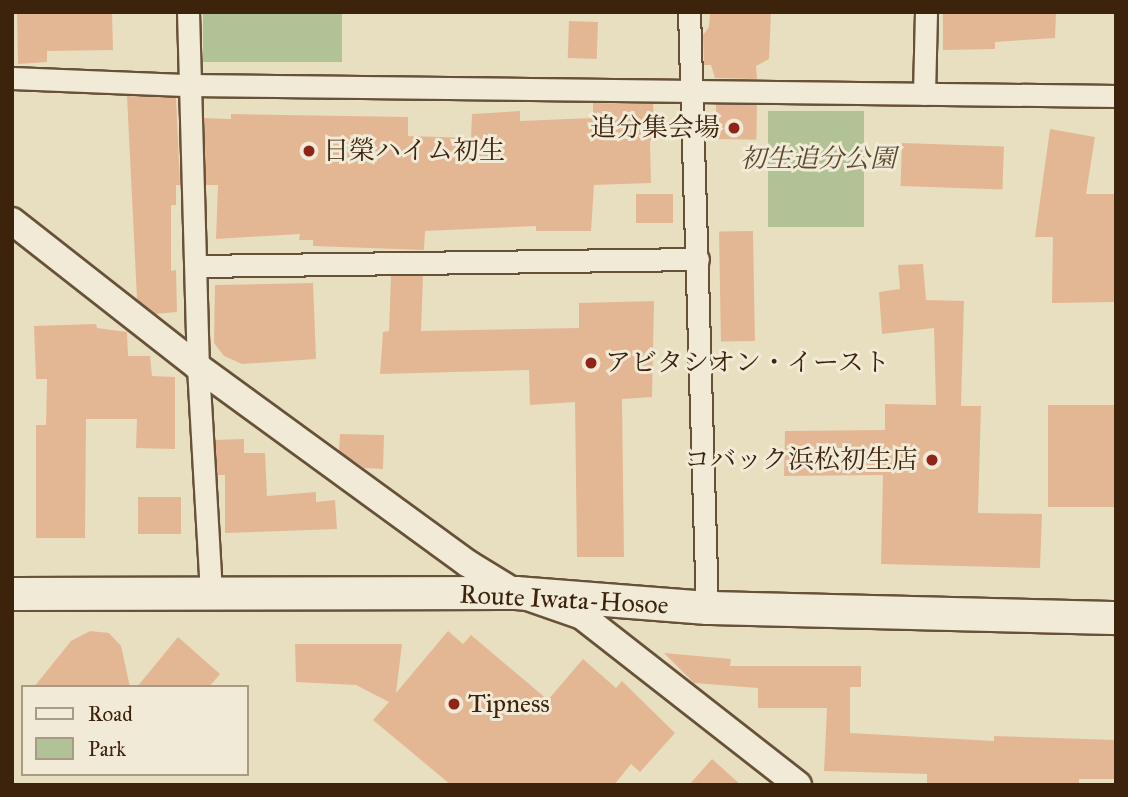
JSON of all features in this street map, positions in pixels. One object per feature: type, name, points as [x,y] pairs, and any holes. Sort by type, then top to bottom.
[{"type":"main road","name":"Route Iwata-Hosoe","points":[[12,594],[516,593],[707,608],[1116,618]]},
{"type":"street","points":[[188,12],[198,367],[211,595]]},
{"type":"street","points":[[689,12],[707,608]]},
{"type":"street","points":[[924,94],[926,12]]},
{"type":"street","points":[[12,78],[190,85],[1116,96]]},
{"type":"street","points":[[12,221],[198,367],[467,563],[516,593],[582,616],[798,785]]},
{"type":"street","points":[[195,266],[698,259]]},
{"type":"green space","points":[[203,12],[342,12],[342,62],[203,62]]},
{"type":"green space","name":"初生追分公園","points":[[768,111],[864,111],[864,227],[768,227]]},
{"type":"building","points":[[17,12],[112,12],[113,50],[47,51],[47,62],[18,64]]},
{"type":"building","points":[[710,12],[771,12],[769,59],[756,66],[757,79],[715,78],[711,65],[704,65],[703,35],[709,27]]},
{"type":"building","points":[[943,12],[1056,12],[1055,38],[995,42],[995,49],[943,50]]},
{"type":"building","points":[[569,21],[598,22],[597,59],[568,58]]},
{"type":"building","points":[[127,96],[176,98],[180,185],[176,185],[176,205],[171,205],[171,271],[176,270],[177,312],[155,314],[137,299]]},
{"type":"building","points":[[593,103],[653,104],[656,141],[650,141],[651,183],[594,185],[591,231],[536,231],[536,226],[425,231],[424,250],[313,246],[313,240],[299,240],[300,234],[216,239],[218,185],[206,185],[204,118],[231,119],[231,114],[408,117],[408,136],[471,138],[472,114],[520,111],[520,121],[593,118]]},
{"type":"building","name":"追分集会場","points":[[716,104],[757,105],[756,140],[715,139]]},
{"type":"building","points":[[1050,129],[1095,137],[1086,194],[1116,194],[1116,302],[1052,303],[1053,237],[1035,237]]},
{"type":"building","points":[[902,143],[1004,147],[1002,190],[900,186]]},
{"type":"building","points":[[636,194],[673,194],[673,223],[636,223]]},
{"type":"building","points":[[753,231],[755,341],[721,342],[719,232]]},
{"type":"building","name":"コバック浜松初生店","points":[[923,264],[926,300],[964,301],[961,406],[981,406],[978,513],[1042,514],[1040,568],[881,564],[883,475],[784,476],[785,431],[885,430],[885,404],[936,405],[934,328],[882,334],[879,292],[900,289],[898,265]]},
{"type":"building","points":[[391,276],[423,276],[421,331],[579,328],[579,303],[654,301],[652,397],[622,399],[624,557],[577,557],[575,402],[530,405],[529,370],[380,374],[383,332],[389,331]]},
{"type":"building","points":[[313,283],[316,359],[242,364],[224,356],[214,343],[215,285]]},
{"type":"building","points":[[96,324],[97,328],[127,332],[128,356],[150,356],[152,376],[175,377],[175,449],[136,448],[137,419],[86,419],[85,538],[36,538],[36,425],[46,425],[47,379],[36,379],[34,326]]},
{"type":"building","points":[[1048,405],[1116,405],[1116,507],[1048,507]]},
{"type":"building","points":[[340,434],[384,435],[383,469],[364,468],[339,451]]},
{"type":"building","points":[[244,439],[244,453],[265,453],[267,496],[316,492],[316,502],[335,500],[337,529],[225,533],[225,475],[217,475],[215,440]]},
{"type":"building","points":[[138,497],[181,497],[181,534],[138,534]]},
{"type":"building","points":[[90,631],[109,633],[121,646],[130,685],[36,685],[71,641]]},
{"type":"building","points":[[448,631],[463,644],[471,635],[548,700],[583,659],[616,688],[622,681],[675,733],[640,772],[631,764],[614,785],[451,785],[373,720],[389,702],[356,685],[296,682],[295,644],[402,644],[396,693]]},
{"type":"building","points":[[178,637],[220,674],[211,685],[139,685]]},
{"type":"building","points":[[664,653],[731,659],[730,666],[861,666],[861,687],[850,687],[850,733],[994,741],[994,736],[1116,740],[1116,779],[1079,779],[1079,785],[927,785],[927,774],[824,771],[827,708],[758,708],[758,688],[694,683]]},
{"type":"building","points":[[712,759],[741,785],[689,785]]},
{"type":"place","name":"追分集会場","points":[[734,128]]},
{"type":"place","name":"日榮ハイム初生","points":[[309,151]]},
{"type":"place","name":"アビタシオン・イースト","points":[[591,363]]},
{"type":"place","name":"コバック浜松初生店","points":[[932,460]]},
{"type":"place","name":"Tipness","points":[[454,704]]}]
